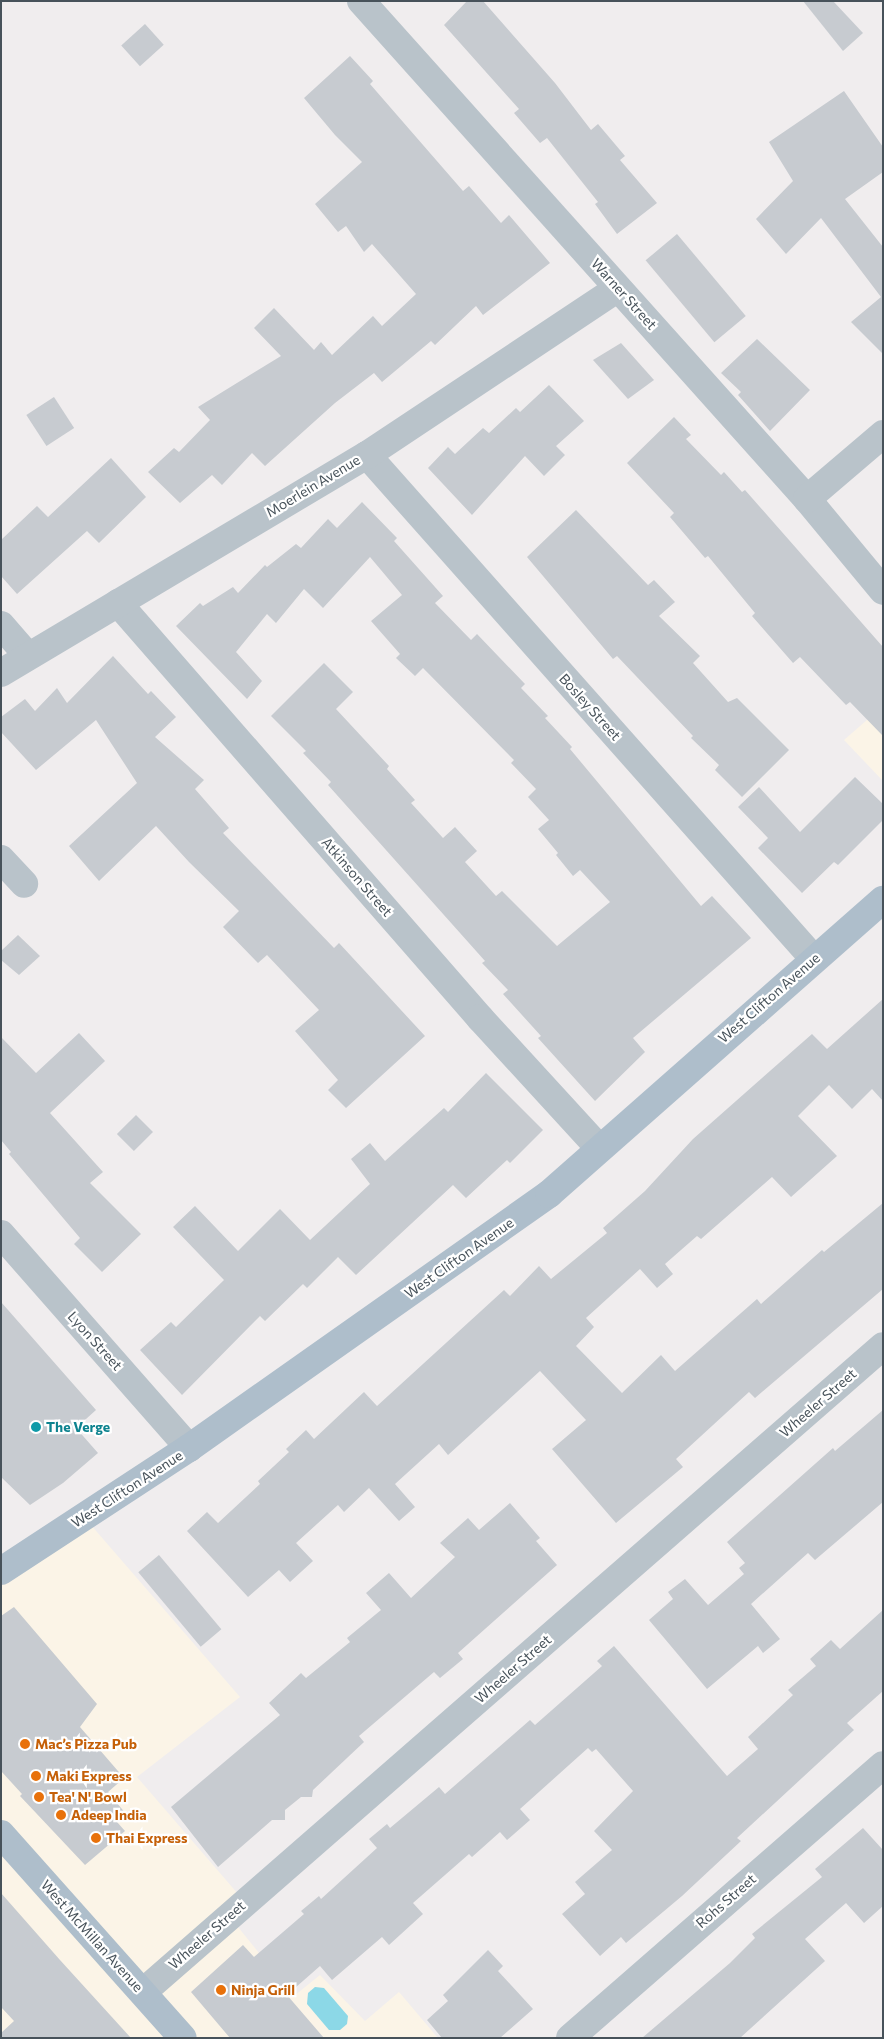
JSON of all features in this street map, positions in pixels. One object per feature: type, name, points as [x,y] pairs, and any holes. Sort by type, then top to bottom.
[{"type":"main road","name":"West Clifton Avenue","points":[[1,1572],[189,1448],[494,1235],[549,1194],[883,900]]},
{"type":"main road","name":"West McMillan Avenue","points":[[1,1834],[184,2038]]},
{"type":"street","name":"Warner Street","points":[[361,1],[807,499],[883,591]]},
{"type":"street","name":"Moerlein Avenue","points":[[1,673],[28,655],[367,455],[618,288]]},
{"type":"street","points":[[807,499],[883,434]]},
{"type":"street","name":"Bosley Street","points":[[367,455],[814,959]]},
{"type":"street","name":"Atkinson Street","points":[[118,603],[480,1018],[599,1148]]},
{"type":"street","points":[[1,625],[28,655]]},
{"type":"street","points":[[1,859],[24,884]]},
{"type":"street","name":"Lyon Street","points":[[1,1234],[189,1448]]},
{"type":"street","name":"Wheeler Street","points":[[143,1992],[883,1346]]},
{"type":"street","name":"Rohs Street","points":[[570,2038],[883,1765]]},
{"type":"shaded area","points":[[883,706],[883,781],[844,740]]},
{"type":"shaded area","points":[[84,1517],[240,1697],[137,1777],[245,1902],[229,1916],[294,1996],[320,1975],[365,2021],[399,1992],[438,2038],[1,2038],[1,1571]]},
{"type":"water","points":[[315,1987],[324,1988],[348,2016],[347,2024],[340,2030],[329,2030],[307,2004],[308,1993]]},
{"type":"building","points":[[467,1],[483,1],[555,83],[591,130],[598,124],[625,156],[620,160],[657,203],[617,234],[595,204],[598,202],[547,138],[540,143],[514,113],[519,109],[444,25]]},
{"type":"building","points":[[803,1],[833,1],[863,33],[843,51]]},
{"type":"building","points":[[145,24],[164,45],[140,66],[121,45]]},
{"type":"building","points":[[350,56],[373,81],[370,84],[463,191],[469,186],[501,223],[509,215],[550,263],[483,315],[476,306],[435,345],[431,341],[382,382],[374,373],[335,403],[265,466],[252,453],[222,485],[212,475],[180,503],[148,472],[174,448],[179,452],[210,420],[198,407],[281,356],[254,328],[274,308],[314,350],[321,342],[332,355],[373,316],[382,326],[416,294],[372,244],[364,252],[346,226],[338,232],[315,204],[362,162],[335,135],[304,98]]},
{"type":"building","points":[[844,91],[883,147],[883,172],[845,199],[883,247],[883,354],[851,322],[881,297],[821,218],[786,254],[756,219],[793,181],[769,142]]},
{"type":"building","points":[[677,234],[746,316],[714,342],[646,260]]},
{"type":"building","points":[[757,339],[810,390],[770,431],[738,395],[741,392],[721,373]]},
{"type":"building","points":[[621,343],[654,380],[628,399],[593,360]]},
{"type":"building","points":[[549,385],[584,421],[556,446],[565,455],[544,476],[525,456],[472,515],[428,468],[448,447],[455,454],[483,428],[489,433],[516,408],[520,412]]},
{"type":"building","points":[[54,397],[74,428],[46,446],[26,415]]},
{"type":"building","points":[[674,417],[691,435],[686,439],[721,475],[724,472],[742,492],[745,490],[883,647],[883,736],[850,702],[846,705],[800,657],[793,663],[752,616],[755,613],[708,556],[705,558],[670,517],[674,513],[627,463]]},
{"type":"building","points":[[111,458],[146,497],[99,543],[87,531],[17,594],[1,576],[1,540],[37,506],[48,517]]},
{"type":"building","points":[[362,502],[397,538],[394,541],[443,596],[435,603],[471,640],[477,634],[525,684],[521,688],[548,716],[545,718],[572,747],[570,749],[701,906],[712,896],[751,938],[633,1038],[645,1052],[595,1101],[538,1038],[541,1036],[503,994],[508,990],[482,963],[485,961],[328,785],[331,782],[303,753],[306,751],[271,716],[324,663],[353,692],[336,709],[389,766],[387,769],[415,800],[411,803],[443,838],[455,827],[477,851],[465,862],[496,896],[502,891],[557,946],[610,902],[580,870],[573,876],[556,855],[558,853],[538,829],[549,820],[528,797],[536,789],[511,763],[514,760],[423,668],[415,676],[396,658],[400,654],[371,621],[402,595],[370,557],[323,608],[304,589],[276,623],[267,614],[236,652],[262,681],[247,699],[176,626],[200,603],[203,606],[233,587],[238,593],[265,565],[267,567],[296,544],[301,548],[328,519],[337,528]]},
{"type":"building","points":[[576,510],[648,585],[654,580],[675,602],[659,616],[700,656],[693,663],[728,702],[737,698],[789,750],[742,797],[715,770],[719,765],[691,738],[693,736],[617,656],[613,659],[527,557]]},
{"type":"building","points":[[113,656],[148,694],[151,691],[176,717],[155,737],[204,780],[195,789],[229,828],[223,833],[334,948],[339,943],[425,1036],[346,1108],[328,1090],[338,1080],[295,1031],[319,1010],[267,955],[258,963],[223,927],[239,911],[189,862],[156,826],[99,881],[69,846],[137,783],[96,720],[36,770],[1,732],[1,717],[25,699],[35,711],[57,688],[67,703]]},
{"type":"building","points":[[855,777],[883,804],[883,820],[838,865],[834,862],[802,893],[758,848],[768,838],[738,807],[759,787],[800,832]]},
{"type":"building","points":[[18,935],[40,956],[19,975],[1,960],[1,951]]},
{"type":"building","points":[[883,999],[883,1101],[872,1089],[852,1109],[829,1085],[798,1116],[837,1156],[791,1197],[772,1177],[701,1239],[697,1236],[665,1264],[673,1274],[657,1288],[640,1269],[586,1318],[594,1327],[576,1346],[622,1393],[661,1355],[675,1371],[757,1299],[761,1304],[822,1250],[824,1252],[883,1203],[883,1289],[755,1398],[749,1392],[676,1459],[683,1467],[616,1523],[552,1449],[586,1420],[540,1371],[448,1455],[439,1444],[395,1484],[415,1507],[399,1521],[369,1488],[344,1512],[338,1505],[296,1543],[313,1561],[290,1582],[279,1570],[248,1597],[187,1531],[207,1512],[218,1523],[260,1484],[258,1481],[289,1452],[286,1449],[306,1430],[314,1439],[364,1392],[377,1406],[504,1290],[510,1296],[539,1266],[551,1279],[607,1233],[603,1228],[645,1191],[693,1139],[812,1034],[827,1049]]},
{"type":"building","points":[[79,1033],[105,1061],[50,1113],[103,1172],[90,1183],[141,1234],[102,1272],[74,1244],[80,1238],[9,1154],[11,1152],[1,1140],[1,1037],[36,1073]]},
{"type":"building","points":[[486,1073],[543,1130],[510,1163],[507,1160],[466,1198],[453,1185],[356,1275],[338,1257],[307,1288],[303,1284],[265,1321],[260,1316],[182,1395],[140,1350],[171,1322],[176,1327],[224,1280],[173,1227],[195,1206],[238,1251],[280,1209],[310,1240],[370,1184],[351,1159],[370,1143],[385,1161],[444,1108],[448,1112]]},
{"type":"building","points":[[136,1115],[153,1132],[134,1151],[117,1134]]},
{"type":"building","name":"The Verge","points":[[1,1302],[96,1410],[76,1428],[98,1453],[63,1483],[30,1505],[1,1477]]},
{"type":"building","points":[[883,1410],[883,1502],[815,1560],[808,1553],[751,1604],[780,1639],[763,1653],[758,1646],[707,1689],[649,1620],[673,1599],[668,1592],[685,1579],[708,1605],[744,1574],[739,1568],[745,1563],[727,1542],[833,1448],[835,1451]]},
{"type":"building","points":[[510,1503],[540,1538],[536,1541],[557,1565],[458,1653],[463,1659],[440,1678],[434,1672],[359,1736],[364,1742],[313,1790],[312,1797],[301,1797],[285,1810],[285,1820],[272,1820],[218,1867],[171,1807],[280,1715],[269,1703],[301,1673],[306,1678],[350,1642],[347,1638],[381,1610],[366,1593],[389,1573],[411,1598],[455,1557],[440,1543],[468,1518],[479,1530]]},
{"type":"building","points":[[159,1555],[221,1629],[201,1647],[138,1572]]},
{"type":"building","points":[[14,1607],[97,1704],[80,1727],[124,1778],[108,1792],[126,1814],[117,1822],[125,1831],[85,1865],[20,1796],[22,1794],[1,1771],[1,1616]]},
{"type":"building","points":[[883,1610],[883,1691],[847,1723],[854,1730],[737,1838],[741,1841],[682,1896],[626,1943],[621,1937],[600,1956],[562,1914],[585,1894],[575,1882],[612,1850],[594,1831],[633,1791],[596,1749],[592,1752],[588,1748],[520,1809],[530,1820],[507,1840],[500,1832],[472,1857],[469,1854],[413,1903],[423,1914],[389,1945],[382,1937],[332,1980],[320,1966],[287,1995],[324,2038],[230,2038],[191,1992],[243,1945],[254,1957],[304,1914],[301,1911],[319,1896],[321,1899],[377,1848],[369,1839],[387,1824],[390,1828],[439,1787],[445,1794],[530,1720],[535,1725],[602,1666],[597,1661],[614,1646],[727,1776],[758,1749],[748,1737],[793,1695],[788,1690],[816,1666],[810,1659],[831,1640],[840,1649]]},
{"type":"building","points":[[863,1828],[883,1850],[883,1906],[864,1923],[846,1903],[805,1939],[825,1961],[740,2038],[642,2038],[730,1963],[755,1938],[752,1934],[822,1877],[815,1869]]},
{"type":"building","points":[[1,1893],[131,2038],[1,2038],[1,2033],[14,2021],[1,2007]]},
{"type":"building","points":[[488,1950],[503,1966],[498,1971],[533,2009],[500,2038],[442,2038],[427,2020],[448,2001],[443,1995]]},
{"type":"place","name":"The Verge","points":[[36,1427]]},
{"type":"place","name":"Mac’s Pizza Pub","points":[[25,1744]]},
{"type":"place","name":"Maki Express","points":[[36,1776]]},
{"type":"place","name":"Tea' N' Bowl","points":[[39,1797]]},
{"type":"place","name":"Adeep India","points":[[61,1815]]},
{"type":"place","name":"Thai Express","points":[[96,1838]]},
{"type":"place","name":"Ninja Grill","points":[[221,1990]]}]
